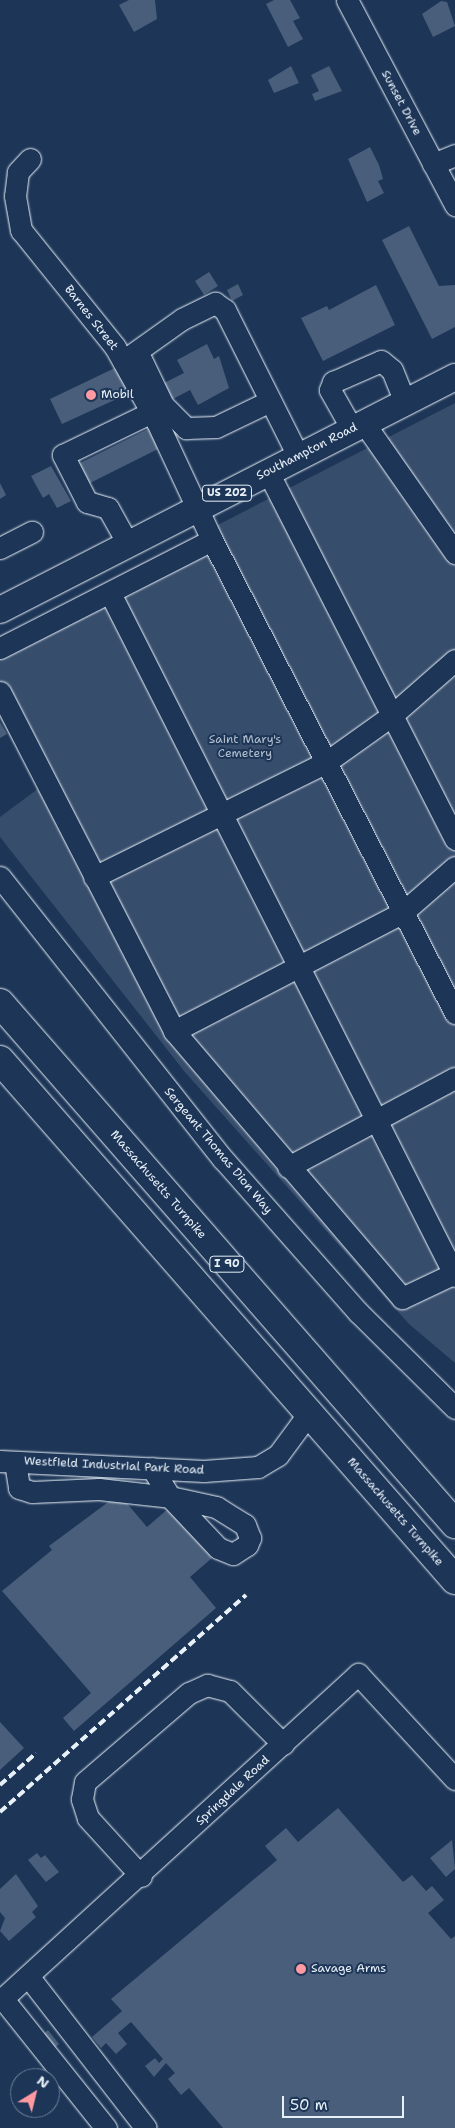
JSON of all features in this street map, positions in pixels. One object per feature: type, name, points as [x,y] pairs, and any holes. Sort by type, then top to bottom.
[{"type":"highway","points":[[0,998],[24,1031]]},
{"type":"highway","name":"Massachusetts Turnpike","points":[[0,1004],[455,1524]]},
{"type":"highway","name":"Massachusetts Turnpike","points":[[0,1060],[455,1580]]},
{"type":"main road","name":"Southampton Road","points":[[0,610],[405,402],[453,382]]},
{"type":"street","name":"Sunset Drive","points":[[347,0],[455,206]]},
{"type":"street","points":[[433,164],[455,154]]},
{"type":"street","name":"Barnes Street","points":[[30,159],[18,172],[15,196],[21,230],[130,357],[152,412],[212,540],[455,1013]]},
{"type":"street","points":[[270,401],[216,427],[186,428],[174,419],[130,357],[182,319],[215,303],[225,310],[298,456]]},
{"type":"street","points":[[405,402],[392,370],[381,362],[334,382],[330,390],[455,553]]},
{"type":"street","points":[[128,544],[108,508],[87,502],[63,455],[152,412]]},
{"type":"street","points":[[268,472],[455,838]]},
{"type":"street","points":[[0,548],[32,532]]},
{"type":"street","points":[[0,648],[212,540]]},
{"type":"street","points":[[0,692],[174,1031],[288,1167],[402,1298],[455,1274],[219,814],[110,593]]},
{"type":"street","points":[[94,877],[325,763],[391,716],[455,660]]},
{"type":"street","points":[[174,1031],[402,913],[455,867]]},
{"type":"street","name":"Sergeant Thomas Dion Way","points":[[0,877],[223,1159],[366,1320],[455,1408]]},
{"type":"street","points":[[288,1167],[455,1078]]},
{"type":"street","name":"Westfield Industrial Park Road","points":[[8,1461],[204,1471],[258,1467],[278,1455],[309,1413]]},
{"type":"street","points":[[8,1461],[19,1488],[32,1492],[99,1489],[170,1497],[152,1468]]},
{"type":"street","points":[[417,1481],[455,1508]]},
{"type":"street","name":"Springdale Road","points":[[1,2000],[135,1882],[358,1674],[455,1779]]},
{"type":"street","points":[[135,1882],[88,1818],[82,1799],[85,1782],[189,1693],[207,1685],[230,1691],[283,1744]]},
{"type":"street","points":[[28,1976],[146,2128]]},
{"type":"street","points":[[1,2000],[106,2128]]},
{"type":"green space","name":"Saint Mary's Cemetery","points":[[455,403],[455,1363],[409,1324],[184,1071],[0,837],[0,817],[39,788],[0,718],[0,637]]},
{"type":"building","points":[[129,0],[155,0],[157,19],[134,32],[119,5]]},
{"type":"building","points":[[274,0],[290,0],[300,18],[293,21],[303,39],[288,47],[266,4]]},
{"type":"building","points":[[441,1],[447,2],[455,26],[433,37],[422,14]]},
{"type":"building","points":[[291,66],[299,83],[274,93],[268,80]]},
{"type":"building","points":[[329,66],[342,91],[315,101],[312,94],[319,91],[311,75]]},
{"type":"building","points":[[370,147],[379,165],[383,179],[378,181],[384,193],[367,202],[348,159]]},
{"type":"building","points":[[409,226],[439,286],[455,285],[455,327],[432,339],[382,240]]},
{"type":"building","points":[[209,272],[218,286],[204,295],[195,281]]},
{"type":"building","points":[[238,284],[243,295],[232,301],[227,290]]},
{"type":"building","points":[[376,285],[395,325],[323,361],[301,318],[327,306],[329,310]]},
{"type":"building","points":[[207,344],[214,359],[219,356],[229,388],[198,405],[190,390],[171,400],[162,384],[184,373],[177,360]]},
{"type":"building","name":"Mobil","points":[[119,366],[132,392],[62,424],[50,399]]},
{"type":"building","points":[[150,428],[160,448],[82,487],[72,467]]},
{"type":"building","points":[[51,466],[71,501],[57,508],[49,494],[43,498],[31,476]]},
{"type":"building","points":[[0,483],[6,495],[0,499]]},
{"type":"building","points":[[0,722],[7,734],[0,738]]},
{"type":"building","points":[[119,1494],[147,1527],[169,1508],[212,1558],[190,1577],[216,1608],[74,1731],[63,1718],[91,1693],[2,1591],[52,1550],[49,1546]]},
{"type":"building","points":[[0,1722],[24,1748],[0,1770]]},
{"type":"building","name":"Savage Arms","points":[[338,1808],[403,1882],[412,1875],[426,1891],[432,1886],[444,1900],[428,1913],[451,1939],[455,1936],[455,2128],[223,2128],[189,2088],[181,2095],[168,2079],[175,2073],[166,2063],[154,2077],[145,2066],[155,2058],[159,2063],[163,2059],[131,2022],[118,2033],[127,2044],[116,2054],[106,2043],[101,2048],[92,2037],[122,2011],[111,1999],[277,1860],[265,1846],[286,1828],[298,1842]]},
{"type":"building","points":[[452,1840],[455,1869],[446,1877],[430,1858]]},
{"type":"building","points":[[37,1853],[41,1858],[45,1855],[59,1872],[46,1882],[28,1860]]},
{"type":"building","points":[[16,1874],[38,1906],[32,1912],[36,1917],[9,1941],[0,1931],[5,1918],[0,1912],[0,1889]]},
{"type":"building","points":[[48,2030],[59,2044],[52,2050],[40,2037]]},
{"type":"railway","points":[[0,1812],[246,1595]]},
{"type":"railway","points":[[0,1785],[36,1753]]},
{"type":"place","name":"Mobil","points":[[91,395]]},
{"type":"place","name":"Savage Arms","points":[[301,1969]]}]
